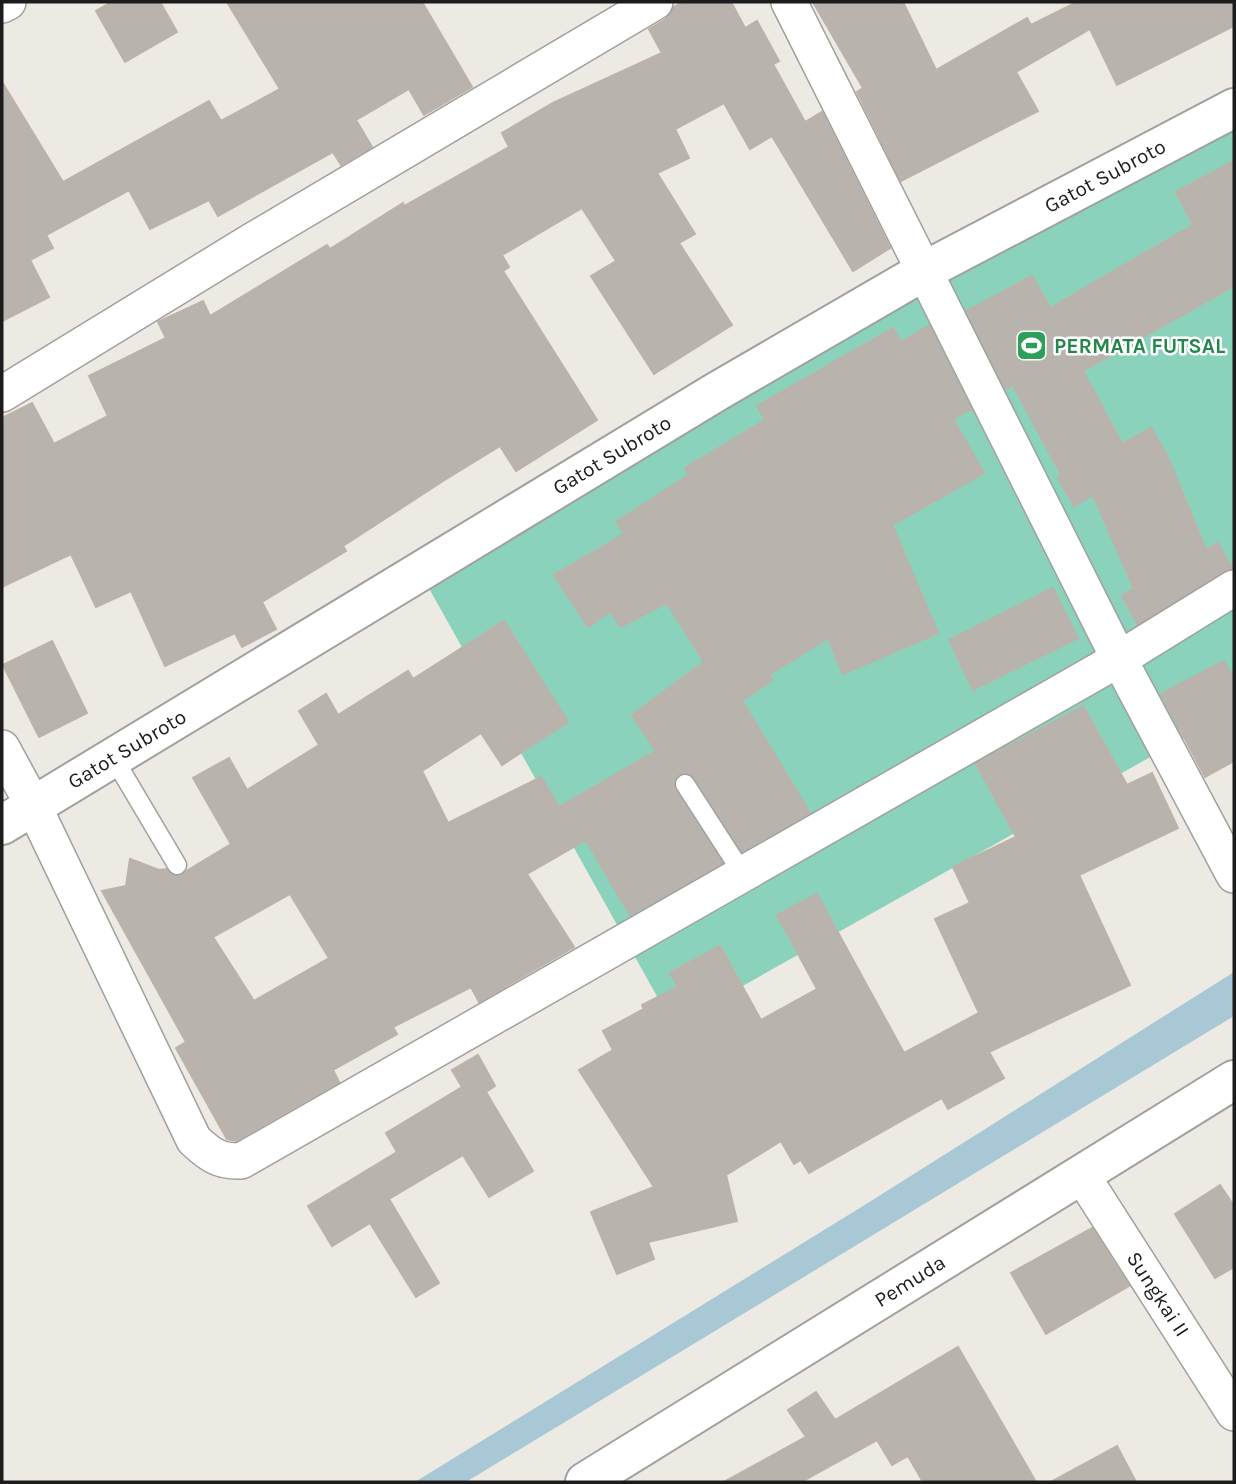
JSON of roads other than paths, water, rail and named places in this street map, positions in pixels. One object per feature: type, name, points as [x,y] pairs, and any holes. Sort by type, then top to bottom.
[{"type":"street","points":[[2,5],[8,2]]},
{"type":"street","points":[[2,394],[655,2]]},
{"type":"street","points":[[789,2],[926,270],[1119,659],[1234,875]]},
{"type":"street","name":"Gatot Subroto","points":[[17,815],[716,392],[926,270],[1232,114]]},
{"type":"street","points":[[2,748],[17,815],[194,1140],[209,1155],[224,1162],[242,1161],[1119,659],[1234,588]]},
{"type":"street","name":"Pemuda","points":[[585,1482],[1234,1080]]},
{"type":"street","name":"Sungkai II","points":[[1081,1174],[1234,1413]]},
{"type":"lane","points":[[113,757],[177,865]]},
{"type":"lane","points":[[685,784],[743,874]]},
{"type":"water","points":[[1234,972],[1234,1016],[466,1482],[415,1482],[871,1201]]},
{"type":"place","name":"PERMATA FUTSAL","points":[[1031,346]]}]
